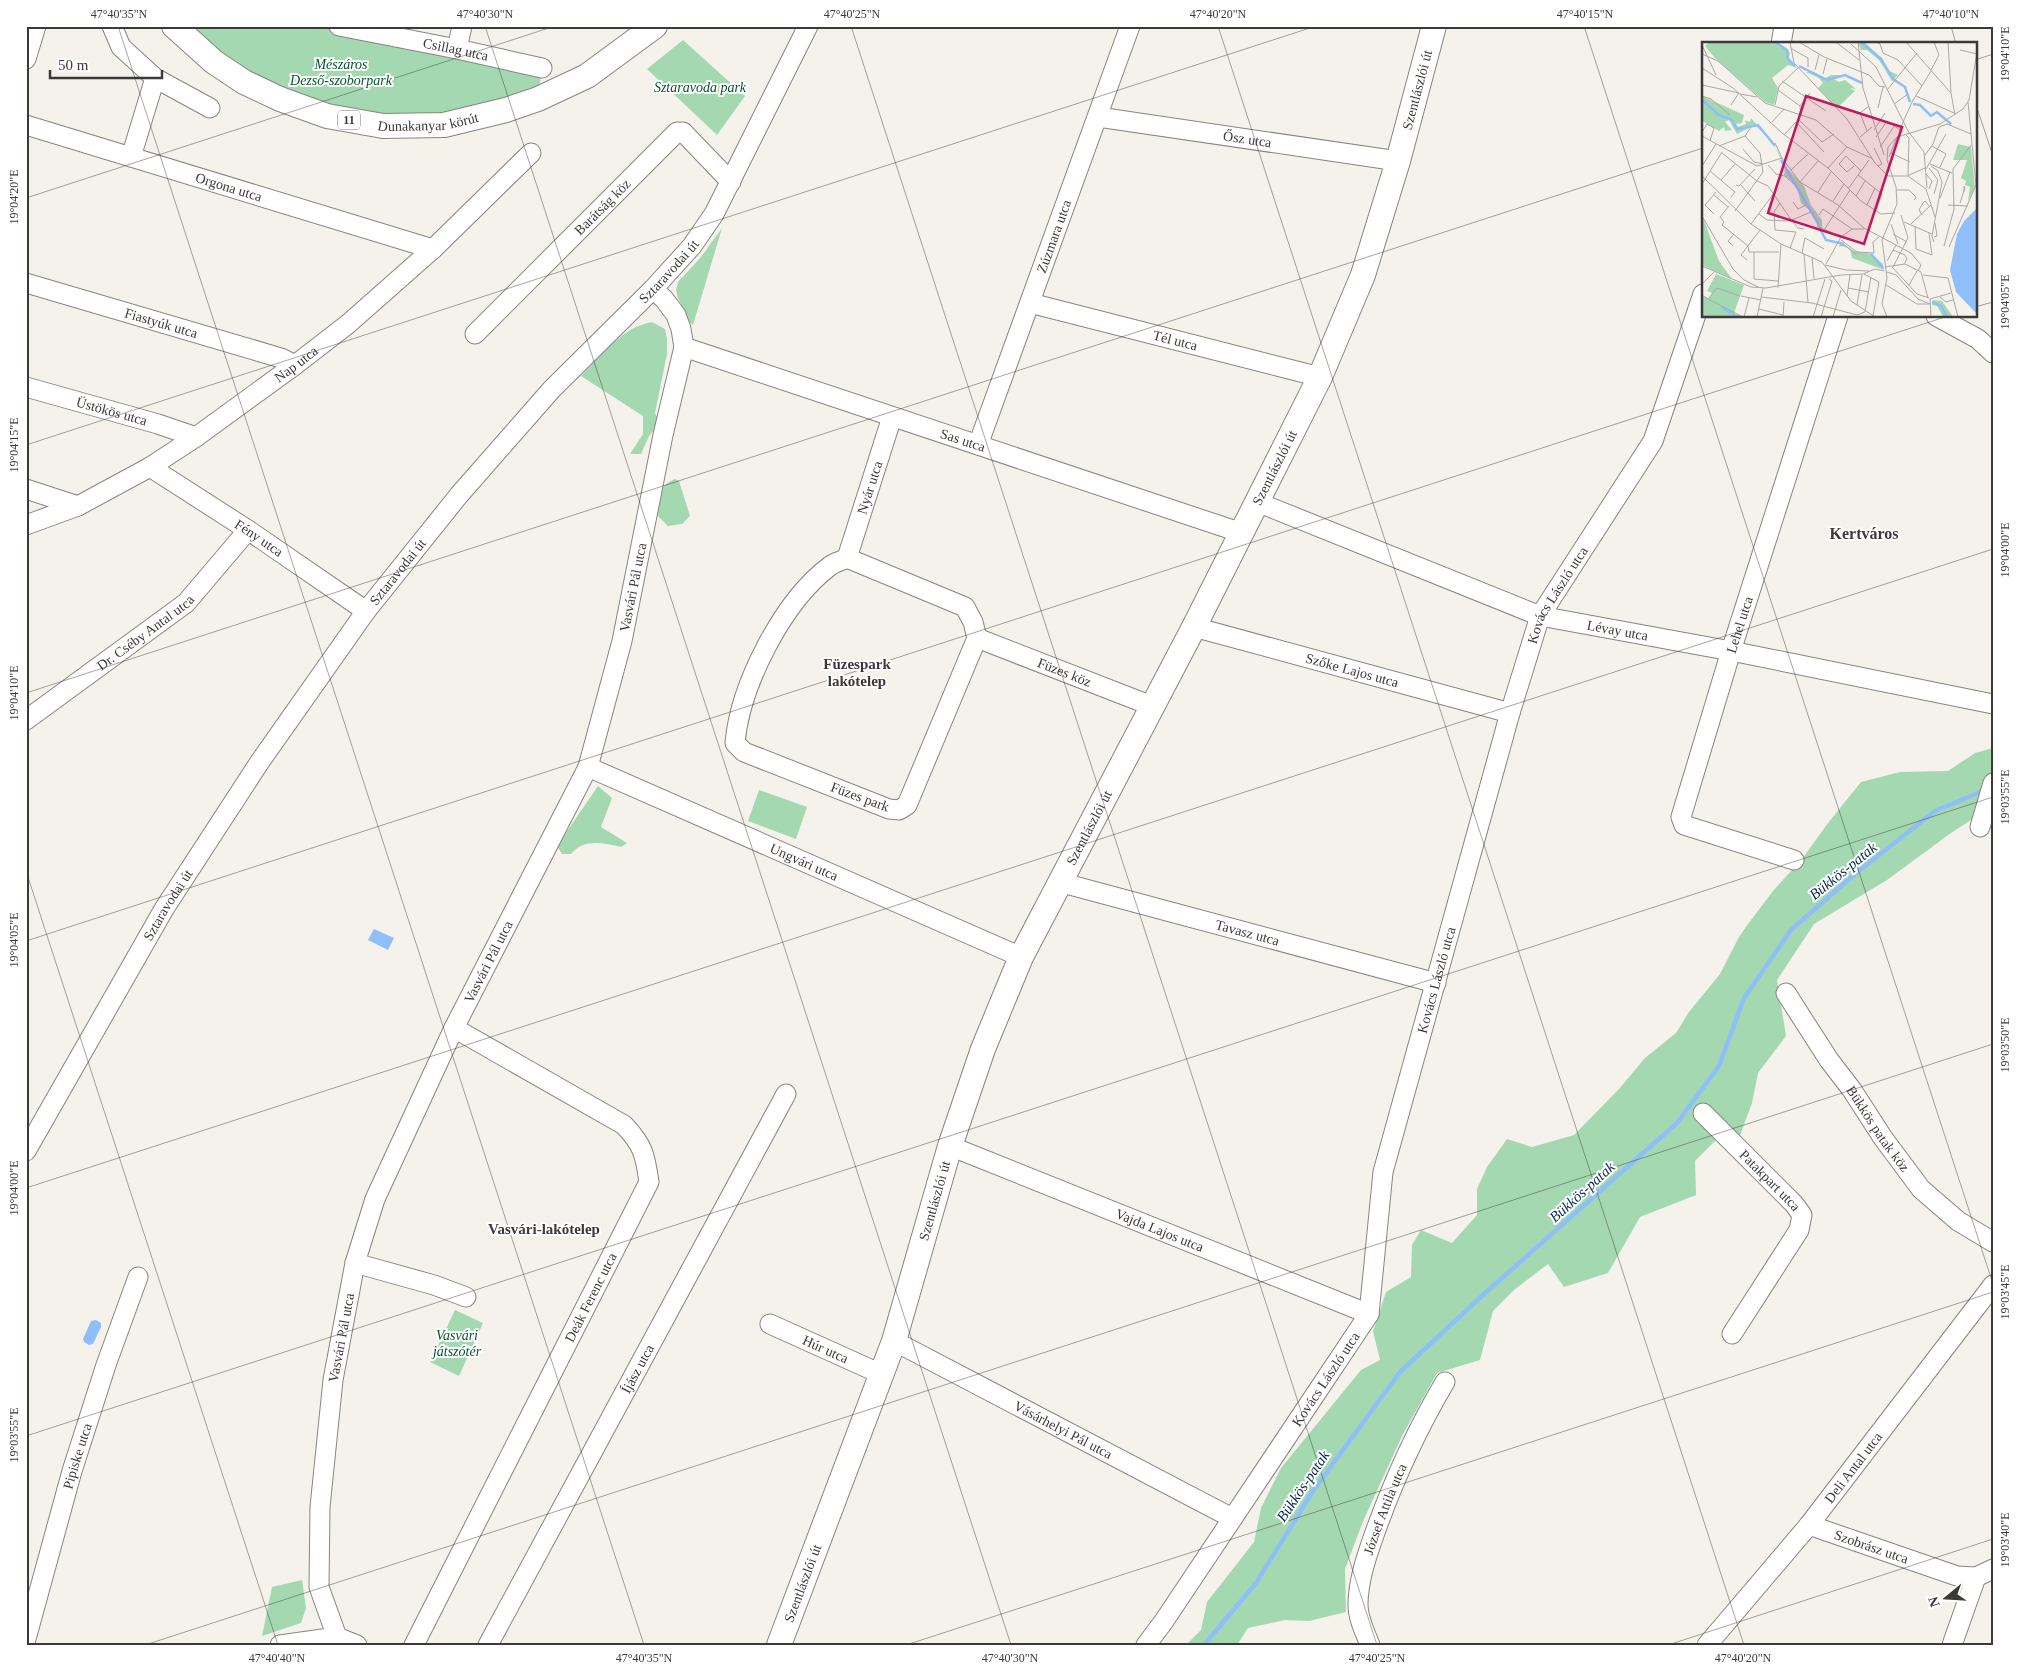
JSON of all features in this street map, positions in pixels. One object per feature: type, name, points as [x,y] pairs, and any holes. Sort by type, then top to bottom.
[{"type":"main road","name":"Dunakanyar körút","points":[[181,29],[214,62],[244,82],[280,99],[327,116],[383,126],[444,125],[506,110],[538,99],[587,76],[655,26]]},
{"type":"main road","name":"Szentlászlói út","points":[[779,1645],[894,1341],[950,1146],[983,1049],[1021,957],[1194,627],[1320,377],[1363,275],[1398,162],[1434,26]]},
{"type":"street","points":[[26,59],[36,26]]},
{"type":"street","points":[[112,26],[121,47],[155,78],[210,108]]},
{"type":"street","name":"Csillag utca","points":[[339,26],[542,68]]},
{"type":"street","points":[[457,49],[462,26]]},
{"type":"street","name":"Sztaravodai út","points":[[26,1151],[164,909],[259,763],[366,611],[459,494],[552,389],[653,289],[692,246],[714,214],[731,182],[808,26]]},
{"type":"street","name":"Zúzmara utca","points":[[978,445],[1130,26]]},
{"type":"street","points":[[1781,42],[1784,26]]},
{"type":"street","points":[[131,157],[155,78]]},
{"type":"street","name":"Ősz utca","points":[[1098,117],[1398,162]]},
{"type":"street","name":"Orgona utca","points":[[26,125],[433,249]]},
{"type":"street","name":"Barátság köz","points":[[475,334],[677,132],[683,132],[731,182]]},
{"type":"street","name":"Nap utca","points":[[26,525],[78,506],[150,467],[196,438],[348,324],[433,249],[531,153]]},
{"type":"street","name":"Fiastyúk utca","points":[[26,283],[281,358],[295,365]]},
{"type":"street","name":"Vasvári Pál utca","points":[[337,1641],[319,1587],[320,1507],[332,1380],[355,1263],[375,1198],[454,1028],[588,767],[622,641],[663,435],[684,347],[676,315],[664,299],[653,289]]},
{"type":"street","name":"Kovács László utca","points":[[1146,1645],[1164,1621],[1369,1314],[1383,1172],[1510,713],[1540,616],[1653,440],[1702,297]]},
{"type":"street","name":"Tél utca","points":[[1030,303],[1320,377]]},
{"type":"street","name":"Lehel utca","points":[[1794,860],[1684,824],[1681,817],[1731,651],[1837,318]]},
{"type":"street","points":[[1940,318],[1978,339],[1993,353]]},
{"type":"street","name":"Sas utca","points":[[684,347],[892,418],[1242,533]]},
{"type":"street","name":"Üstökös utca","points":[[26,387],[158,424],[196,438]]},
{"type":"street","name":"Nyár utca","points":[[848,558],[892,418]]},
{"type":"street","name":"Fény utca","points":[[150,467],[248,530],[366,611]]},
{"type":"street","points":[[26,489],[78,506]]},
{"type":"street","name":"Lévay utca","points":[[1257,502],[1540,616],[1731,651],[1993,704]]},
{"type":"street","name":"Dr. Cséby Antal utca","points":[[26,720],[186,603],[248,530]]},
{"type":"street","points":[[848,558],[965,607],[973,622],[977,638]]},
{"type":"street","name":"Füzes park","points":[[848,558],[831,565],[794,601],[772,636],[749,687],[736,724],[735,743],[744,752],[889,809],[899,810],[907,806],[977,638]]},
{"type":"street","name":"Szőke Lajos utca","points":[[1194,627],[1510,713]]},
{"type":"street","name":"Füzes köz","points":[[977,638],[1152,706]]},
{"type":"street","name":"Ungvári utca","points":[[588,767],[1021,957]]},
{"type":"street","points":[[1980,827],[1993,783]]},
{"type":"street","name":"Tavasz utca","points":[[1059,882],[1436,983]]},
{"type":"street","name":"Bükkös patak köz","points":[[1786,993],[1829,1060],[1921,1189],[1958,1220],[1993,1242]]},
{"type":"street","name":"Deák Ferenc utca","points":[[414,1645],[649,1182],[646,1160],[639,1141],[624,1125],[454,1028]]},
{"type":"street","name":"Íjász utca","points":[[488,1645],[786,1094]]},
{"type":"street","name":"Patakpart utca","points":[[1703,1113],[1794,1204],[1802,1215],[1799,1230],[1732,1334]]},
{"type":"street","name":"Vajda Lajos utca","points":[[950,1146],[1369,1314]]},
{"type":"street","points":[[355,1263],[434,1285],[466,1297]]},
{"type":"street","name":"Pipiske utca","points":[[26,1640],[72,1471],[106,1365],[138,1277]]},
{"type":"street","name":"Deli Antal utca","points":[[1707,1645],[1809,1525],[1991,1290]]},
{"type":"street","name":"Húr utca","points":[[770,1324],[881,1374]]},
{"type":"street","name":"Vásárhelyi Pál utca","points":[[894,1341],[1232,1518]]},
{"type":"street","name":"József Attila utca","points":[[1370,1645],[1360,1620],[1358,1604],[1366,1558],[1381,1514],[1404,1463],[1445,1382]]},
{"type":"street","name":"Szobrász utca","points":[[1809,1525],[1957,1576],[1984,1573]]},
{"type":"street","points":[[1952,1645],[1984,1573]]},
{"type":"street","points":[[280,1645],[337,1641],[357,1645]]},
{"type":"green space","name":"Mészáros Dezső-szoborpark","points":[[187,26],[339,26],[542,68],[538,99],[444,125],[280,99]]},
{"type":"green space","name":"Sztaravoda park","points":[[683,40],[745,96],[717,135],[647,69]]},
{"type":"green space","points":[[722,228],[693,325],[690,323],[678,298],[676,290],[678,282],[701,257]]},
{"type":"green space","points":[[652,322],[665,329],[667,339],[667,354],[655,413],[660,423],[649,436],[641,454],[630,454],[643,434],[643,416],[581,376],[622,336],[641,325]]},
{"type":"green space","points":[[675,479],[679,481],[690,516],[682,524],[668,526],[658,516],[659,499],[665,485]]},
{"type":"green space","points":[[1993,748],[1993,806],[1951,833],[1887,880],[1814,924],[1777,980],[1786,1036],[1758,1073],[1752,1103],[1739,1138],[1717,1139],[1695,1161],[1696,1195],[1640,1217],[1608,1273],[1564,1287],[1548,1264],[1514,1290],[1493,1311],[1480,1360],[1437,1373],[1403,1434],[1364,1519],[1345,1569],[1346,1612],[1309,1621],[1285,1620],[1248,1628],[1237,1645],[1186,1645],[1201,1630],[1207,1602],[1254,1542],[1261,1508],[1281,1468],[1361,1370],[1380,1360],[1373,1331],[1386,1292],[1411,1277],[1412,1245],[1421,1230],[1452,1243],[1477,1215],[1477,1189],[1487,1167],[1507,1139],[1532,1147],[1574,1135],[1619,1089],[1645,1058],[1676,1033],[1689,1012],[1720,974],[1739,937],[1748,924],[1773,891],[1802,859],[1861,782],[1900,772],[1948,771],[1975,753]]},
{"type":"green space","points":[[598,786],[612,798],[601,827],[627,843],[621,847],[601,843],[588,844],[576,849],[571,854],[562,854],[557,846]]},
{"type":"green space","points":[[759,790],[807,807],[796,839],[748,821]]},
{"type":"green space","name":"Vasvári játszótér","points":[[455,1310],[483,1323],[459,1376],[430,1362]]},
{"type":"green space","points":[[302,1580],[306,1608],[301,1623],[262,1636],[272,1587]]},
{"type":"water","points":[[374,929],[394,938],[388,950],[368,940]]},
{"type":"water","points":[[96,1320],[101,1323],[101,1327],[93,1344],[89,1345],[83,1339],[91,1321]]},
{"type":"waterway","name":"Bükkös-patak","points":[[1204,1645],[1256,1583],[1313,1491],[1400,1372],[1484,1294],[1677,1123],[1719,1066],[1744,998],[1791,930],[1855,874],[1935,811],[1985,790]]},
{"type":"district","name":"Kertváros","points":[[1864,533]]},
{"type":"district","name":"Füzespark lakótelep","points":[[857,672]]},
{"type":"district","name":"Vasvári-lakótelep","points":[[544,1229]]}]
